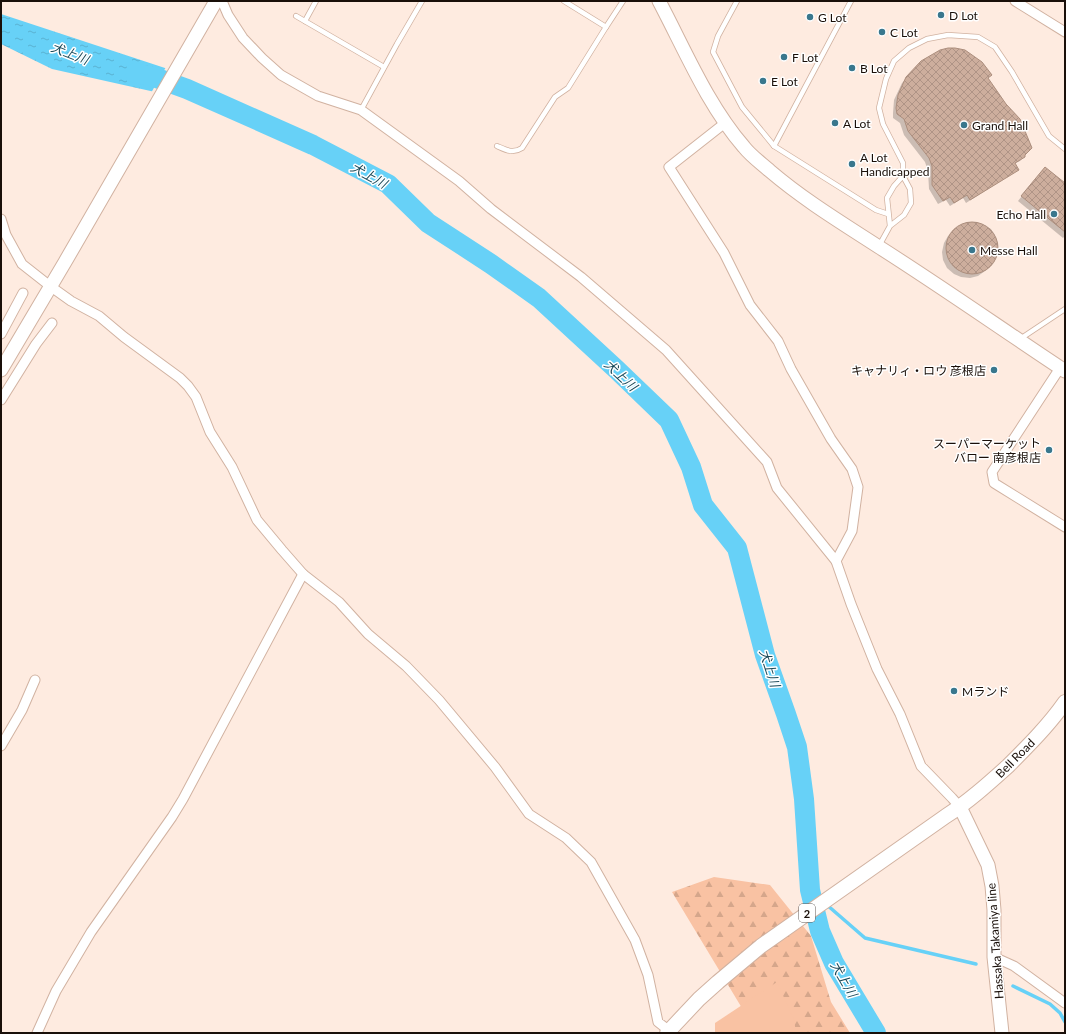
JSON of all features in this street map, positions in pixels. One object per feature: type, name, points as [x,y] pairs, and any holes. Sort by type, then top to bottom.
[{"type":"main road","name":"Bell Road","points":[[960,808],[1030,745],[1065,702]]},
{"type":"main road","name":"2","points":[[671,1030],[718,982],[761,946],[946,816],[960,808]]},
{"type":"street","points":[[1,370],[216,1]]},
{"type":"street","points":[[222,1],[228,15],[243,38],[281,75],[318,96],[361,110],[459,181],[491,209],[581,277],[666,350],[767,462],[777,488],[836,561],[851,604],[877,669],[900,714],[921,766],[960,808]]},
{"type":"street","points":[[658,1],[711,101],[744,148],[759,162],[783,182],[833,217],[1063,369],[992,472],[994,483],[1065,526]]},
{"type":"street","points":[[1015,1],[1065,32]]},
{"type":"street","points":[[725,123],[669,167],[724,253],[750,305],[778,341],[791,369],[831,439],[852,469],[858,487],[852,531],[836,561]]},
{"type":"street","points":[[1,219],[6,235],[22,264],[71,301],[99,316],[124,337],[180,378],[188,386],[196,397],[210,432],[232,467],[256,520],[303,574],[339,602],[368,634],[406,666],[439,700],[495,767],[529,814],[566,838],[592,862],[635,940],[648,975],[658,1022],[671,1030]]},
{"type":"street","points":[[1,334],[24,293]]},
{"type":"street","points":[[1,400],[36,344],[52,322]]},
{"type":"street","points":[[37,1033],[56,992],[91,932],[176,811],[303,574]]},
{"type":"street","points":[[1,746],[22,710],[35,680]]},
{"type":"street","name":"Hassaka Takamiya line","points":[[960,808],[988,865],[992,886],[994,910],[994,957],[1002,1033]]},
{"type":"street","points":[[994,957],[1014,966],[1065,1003]]},
{"type":"lane","points":[[305,21],[316,1]]},
{"type":"lane","points":[[361,110],[422,1]]},
{"type":"lane","points":[[564,1],[606,27]]},
{"type":"lane","points":[[497,146],[511,152],[522,148],[555,97],[568,88],[623,1]]},
{"type":"lane","points":[[737,1],[718,36],[713,52],[742,107],[774,146],[876,210],[888,214]]},
{"type":"lane","points":[[774,146],[851,1]]},
{"type":"lane","points":[[296,16],[384,67]]},
{"type":"lane","points":[[879,246],[890,226],[904,215],[911,202],[910,189],[903,176],[903,163],[882,124],[879,108],[886,78],[894,62],[909,48],[927,39],[948,35],[978,37],[994,47],[1012,72],[1049,136],[1065,149]]},
{"type":"lane","points":[[890,226],[887,198],[903,176]]},
{"type":"lane","points":[[1019,339],[1065,309]]},
{"type":"green space","points":[[714,877],[770,885],[811,936],[831,1002],[850,1033],[757,1033],[672,892]]},
{"type":"green space","points":[[777,982],[794,1020],[796,1033],[715,1033],[715,1023]]},
{"type":"water","points":[[1,14],[168,69],[155,92],[52,69],[1,44]]},
{"type":"pier","points":[[166,67],[170,69],[155,94],[151,93]]},
{"type":"building","name":"Grand Hall","points":[[948,48],[965,50],[982,62],[992,75],[988,78],[1006,104],[1020,119],[1032,148],[1025,155],[1025,157],[1015,163],[1019,170],[970,200],[967,195],[954,203],[950,197],[943,201],[932,185],[932,166],[929,158],[908,131],[904,119],[897,114],[896,108],[898,95],[906,77],[921,61],[940,50]]},
{"type":"building","name":"Echo Hall","points":[[1045,167],[1065,183],[1065,232],[1021,196]]},
{"type":"building","name":"Messe Hall","points":[[967,222],[977,222],[991,229],[998,243],[998,253],[991,267],[977,274],[967,274],[957,270],[950,263],[946,253],[946,243],[950,233],[957,226]]},
{"type":"waterway","name":"犬上川","points":[[135,73],[154,77],[187,89],[313,145],[388,184],[428,223],[491,264],[539,298],[669,420],[691,467],[703,505],[737,548],[765,655],[797,747],[804,799],[810,890],[820,931],[834,963],[876,1033]]},
{"type":"waterway","name":"犬上川","points":[[810,890],[820,899]]},
{"type":"waterway","points":[[827,905],[865,938],[976,964]]},
{"type":"waterway","points":[[1013,986],[1050,1004],[1060,1013],[1065,1022]]},
{"type":"place","name":"D Lot","points":[[941,15]]},
{"type":"place","name":"G Lot","points":[[810,17]]},
{"type":"place","name":"C Lot","points":[[882,32]]},
{"type":"place","name":"F Lot","points":[[784,57]]},
{"type":"place","name":"B Lot","points":[[852,68]]},
{"type":"place","name":"E Lot","points":[[763,81]]},
{"type":"place","name":"A Lot","points":[[835,123]]},
{"type":"place","name":"Grand Hall","points":[[964,125]]},
{"type":"place","name":"A Lot Handicapped","points":[[852,164]]},
{"type":"place","name":"Echo Hall","points":[[1054,214]]},
{"type":"place","name":"Messe Hall","points":[[972,250]]},
{"type":"place","name":"キャナリィ・ロウ 彦根店","points":[[994,370]]},
{"type":"place","name":"スーパーマーケット バロー 南彦根店","points":[[1049,450]]},
{"type":"place","name":"Mランド","points":[[954,691]]}]
